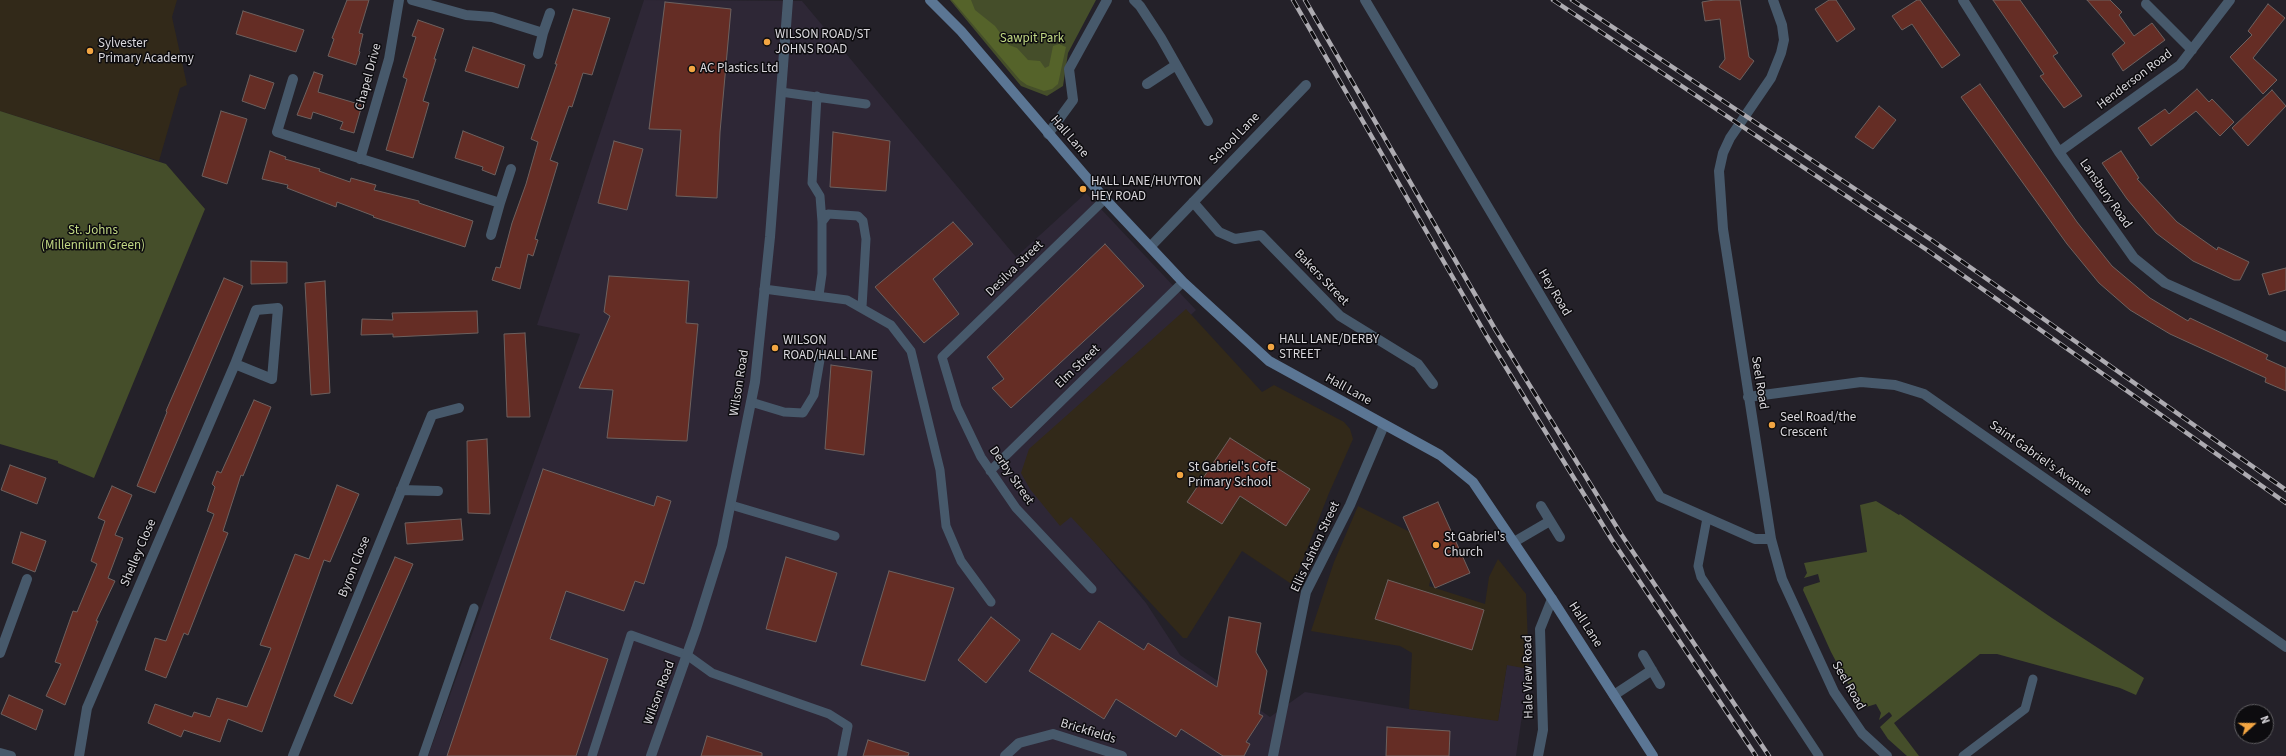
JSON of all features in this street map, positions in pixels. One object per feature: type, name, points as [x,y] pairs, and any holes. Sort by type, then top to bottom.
[{"type":"street","name":"Chapel Drive","points":[[360,159],[389,59],[399,0]]},
{"type":"street","points":[[412,0],[466,15],[492,17],[543,33]]},
{"type":"street","name":"Wilson Road","points":[[651,756],[687,655],[722,546],[751,402],[764,289],[788,0]]},
{"type":"street","name":"Hall Lane","points":[[930,0],[961,31],[1105,199],[1151,246],[1183,282],[1269,361],[1440,455],[1473,482],[1552,599],[1653,756]]},
{"type":"street","points":[[1048,134],[1073,100],[1069,69],[1107,0]]},
{"type":"street","points":[[1134,0],[1140,6],[1208,120]]},
{"type":"street","name":"Hey Road","points":[[1365,0],[1660,497],[1755,539],[1771,539]]},
{"type":"street","name":"Seel Road","points":[[1773,0],[1782,25],[1784,40],[1781,53],[1771,78],[1726,145],[1719,172],[1722,229],[1771,539],[1782,579],[1834,692],[1862,733],[1887,756]]},
{"type":"street","name":"Lansbury Road","points":[[1963,0],[2060,152],[2134,258],[2165,283],[2286,337]]},
{"type":"street","name":"Henderson Road","points":[[2060,152],[2180,65],[2230,0]]},
{"type":"street","points":[[2146,4],[2192,50]]},
{"type":"street","points":[[538,54],[550,13]]},
{"type":"street","points":[[1146,84],[1176,65]]},
{"type":"street","points":[[293,79],[277,132],[500,203]]},
{"type":"street","name":"School Lane","points":[[1151,246],[1306,85]]},
{"type":"street","points":[[491,235],[511,169]]},
{"type":"street","name":"Bakers Street","points":[[1192,202],[1218,232],[1235,239],[1261,235],[1340,316],[1418,364],[1432,384]]},
{"type":"street","name":"Shelley Close","points":[[79,756],[87,708],[235,364],[256,310],[278,308],[272,379],[235,364]]},
{"type":"street","name":"Saint Gabriel's Avenue","points":[[1748,397],[1861,382],[1895,385],[1924,394],[2286,647]]},
{"type":"street","name":"Byron Close","points":[[292,756],[432,415],[459,408]]},
{"type":"street","name":"Ellis Ashton Street","points":[[1273,756],[1306,592],[1350,505],[1384,425]]},
{"type":"street","points":[[401,490],[438,492]]},
{"type":"street","points":[[1541,506],[1560,537]]},
{"type":"street","points":[[1514,542],[1550,521]]},
{"type":"street","points":[[0,653],[27,579]]},
{"type":"street","name":"Hale View Road","points":[[1538,756],[1543,730],[1540,629],[1552,599]]},
{"type":"street","points":[[1643,655],[1660,684]]},
{"type":"street","points":[[1614,695],[1652,670]]},
{"type":"street","name":"Brickfields","points":[[1005,756],[1019,743],[1053,734],[1122,756]]},
{"type":"street","points":[[0,753],[10,756]]},
{"type":"lane","points":[[781,92],[866,104]]},
{"type":"lane","points":[[817,96],[812,183],[820,196],[822,222],[822,274],[820,295]]},
{"type":"lane","name":"Desilva Street","points":[[942,357],[1105,199]]},
{"type":"lane","points":[[822,222],[828,214],[858,216],[863,221],[866,239],[862,307]]},
{"type":"lane","name":"Elm Street","points":[[990,471],[1183,282]]},
{"type":"lane","points":[[764,289],[820,295],[847,300],[891,324],[911,352],[940,470],[946,526],[961,561],[991,602]]},
{"type":"lane","points":[[751,402],[784,412],[803,413],[814,395],[821,354]]},
{"type":"lane","name":"Derby Street","points":[[942,357],[957,407],[981,457],[990,471],[1016,508],[1092,589]]},
{"type":"lane","points":[[731,505],[835,536]]},
{"type":"lane","points":[[1707,518],[1698,566],[1701,576],[1819,756]]},
{"type":"lane","points":[[423,756],[474,608]]},
{"type":"lane","points":[[592,756],[631,635],[687,655],[712,673],[829,714],[848,726],[842,756]]},
{"type":"lane","points":[[1964,756],[2025,709],[2033,679]]},
{"type":"shaded area","name":"Sylvester Primary Academy","points":[[0,0],[177,0],[172,17],[187,85],[180,88],[159,161],[0,111]]},
{"type":"shaded area","points":[[644,0],[802,1],[1016,257],[1086,193],[1196,310],[1033,468],[1146,603],[1180,655],[1270,717],[1305,692],[1409,709],[1498,720],[1507,664],[1529,669],[1516,756],[428,756],[580,334],[537,325]]},
{"type":"shaded area","name":"St Gabriel's CofE Primary School","points":[[1186,309],[1262,392],[1274,385],[1344,422],[1350,429],[1353,439],[1329,493],[1293,585],[1242,551],[1187,638],[1183,638],[1071,517],[1060,526],[1030,489],[1021,473],[1029,449]]},
{"type":"shaded area","points":[[1358,506],[1410,532],[1431,577],[1429,586],[1485,604],[1489,577],[1498,559],[1526,594],[1529,669],[1507,665],[1498,721],[1409,709],[1412,653],[1400,646],[1311,631],[1334,562]]},
{"type":"green space","name":"Sawpit Park","points":[[950,0],[1096,0],[1068,53],[1063,86],[1047,96],[1021,86]]},
{"type":"green space","points":[[952,0],[971,0],[975,10],[995,26],[1009,45],[1017,48],[1028,60],[1040,61],[1045,68],[1049,66],[1053,46],[1059,44],[1066,47],[1058,84],[1052,89],[1044,91],[1027,85],[1020,80]]},
{"type":"green space","name":"St. Johns (Millennium Green)","points":[[0,111],[166,164],[205,209],[94,478],[58,463],[58,461],[0,444]]},
{"type":"green space","points":[[1876,501],[1899,515],[1900,514],[2052,618],[2144,678],[2136,695],[2120,688],[1997,654],[1980,654],[1894,723],[1919,756],[1907,756],[1888,739],[1880,727],[1892,716],[1891,714],[1889,712],[1879,720],[1881,713],[1876,704],[1863,708],[1856,699],[1831,652],[1803,590],[1804,587],[1820,582],[1818,574],[1804,578],[1807,573],[1804,563],[1867,552],[1860,505]]},
{"type":"building","points":[[347,0],[369,0],[359,33],[363,34],[356,65],[328,56],[334,39],[332,38]]},
{"type":"building","points":[[1714,0],[1740,0],[1749,57],[1754,61],[1740,80],[1719,67],[1725,59],[1720,19],[1705,21],[1702,2]]},
{"type":"building","points":[[1829,0],[1836,0],[1855,29],[1837,42],[1815,9]]},
{"type":"building","points":[[1917,0],[1920,0],[1960,55],[1942,68],[1912,24],[1902,30],[1892,16]]},
{"type":"building","points":[[1993,0],[2020,0],[2058,53],[2053,56],[2082,96],[2064,108],[2040,76],[2044,74]]},
{"type":"building","points":[[2087,0],[2110,0],[2122,12],[2119,15],[2134,36],[2152,23],[2165,40],[2123,71],[2112,54],[2125,43]]},
{"type":"building","name":"AC Plastics Ltd","points":[[665,2],[731,9],[720,132],[717,198],[676,196],[681,130],[649,129]]},
{"type":"building","points":[[2268,4],[2285,18],[2253,58],[2277,80],[2263,94],[2230,57],[2252,35],[2248,31]]},
{"type":"building","points":[[573,9],[610,18],[592,75],[583,73],[572,107],[569,106],[550,160],[558,163],[535,239],[538,240],[533,256],[528,254],[520,289],[492,280],[496,267],[500,268],[512,223],[526,184],[538,142],[531,139],[557,64],[555,64]]},
{"type":"building","points":[[243,11],[304,30],[296,52],[236,34]]},
{"type":"building","points":[[418,20],[444,29],[423,101],[429,103],[413,158],[386,150],[407,79],[403,77],[416,37],[412,36]]},
{"type":"building","points":[[473,47],[525,65],[518,88],[465,71]]},
{"type":"building","points":[[314,72],[323,75],[318,92],[362,105],[354,133],[340,129],[343,122],[313,112],[311,119],[297,115]]},
{"type":"building","points":[[250,75],[274,83],[265,109],[242,101]]},
{"type":"building","points":[[1980,84],[2077,222],[2112,266],[2150,298],[2188,321],[2190,318],[2268,355],[2266,359],[2286,368],[2286,391],[2265,382],[2266,378],[2170,334],[2130,310],[2099,283],[2067,244],[1961,97]]},
{"type":"building","points":[[2197,89],[2209,102],[2212,99],[2234,122],[2220,136],[2196,111],[2151,146],[2138,128],[2165,109],[2169,114]]},
{"type":"building","points":[[2272,90],[2286,106],[2248,146],[2232,128]]},
{"type":"building","points":[[1879,106],[1896,120],[1873,149],[1855,137]]},
{"type":"building","points":[[221,111],[247,119],[227,184],[202,176]]},
{"type":"building","points":[[463,131],[504,147],[495,175],[482,170],[483,167],[455,158]]},
{"type":"building","points":[[833,132],[890,141],[886,191],[830,187]]},
{"type":"building","points":[[614,141],[643,149],[627,210],[598,203]]},
{"type":"building","points":[[270,151],[286,157],[285,159],[320,169],[319,171],[350,182],[351,178],[376,185],[374,190],[419,201],[419,203],[473,221],[465,247],[373,217],[374,216],[337,202],[336,207],[287,188],[288,185],[262,179]]},
{"type":"building","points":[[2121,151],[2139,178],[2137,179],[2177,222],[2217,250],[2218,247],[2249,262],[2240,280],[2234,280],[2193,261],[2156,233],[2127,199],[2102,163]]},
{"type":"building","points":[[953,222],[973,244],[933,279],[959,314],[924,343],[875,287]]},
{"type":"building","points":[[1105,244],[1144,286],[1011,408],[992,388],[1004,379],[987,357]]},
{"type":"building","points":[[251,261],[287,262],[287,283],[251,284]]},
{"type":"building","points":[[2286,268],[2286,290],[2269,295],[2262,274]]},
{"type":"building","points":[[609,276],[689,281],[686,323],[698,324],[687,441],[607,438],[613,390],[579,388],[610,316],[604,312]]},
{"type":"building","points":[[224,278],[243,286],[155,493],[137,486],[167,412],[166,411]]},
{"type":"building","points":[[325,281],[330,393],[311,395],[305,283]]},
{"type":"building","points":[[477,311],[478,333],[393,337],[393,334],[361,335],[362,319],[393,320],[392,313]]},
{"type":"building","points":[[525,333],[530,417],[507,417],[504,334]]},
{"type":"building","points":[[831,365],[872,371],[864,455],[825,449]]},
{"type":"building","points":[[254,400],[271,407],[243,476],[241,475],[223,531],[228,533],[188,635],[184,633],[166,678],[145,670],[155,638],[166,641],[214,514],[207,511],[215,487],[212,484],[217,471],[221,473]]},
{"type":"building","points":[[1230,438],[1310,489],[1286,526],[1240,496],[1222,524],[1187,502]]},
{"type":"building","points":[[487,439],[490,514],[468,513],[467,441]]},
{"type":"building","points":[[10,465],[46,478],[37,504],[1,490]]},
{"type":"building","points":[[543,469],[654,506],[657,496],[671,501],[644,584],[635,581],[624,611],[566,591],[550,639],[608,659],[576,756],[447,756]]},
{"type":"building","points":[[337,485],[359,494],[330,562],[324,560],[262,732],[228,719],[220,742],[184,730],[181,737],[148,723],[155,704],[192,717],[194,712],[210,717],[217,698],[247,707],[271,648],[260,645],[295,554],[309,559]]},
{"type":"building","points":[[112,486],[132,495],[115,535],[123,538],[108,578],[115,581],[96,621],[98,621],[65,705],[46,696],[61,664],[55,662],[73,611],[77,612],[97,564],[91,561],[105,521],[98,518]]},
{"type":"building","name":"St Gabriel's Church","points":[[1438,502],[1470,573],[1435,588],[1403,517]]},
{"type":"building","points":[[461,519],[463,540],[407,544],[405,523]]},
{"type":"building","points":[[21,532],[46,541],[35,572],[12,563]]},
{"type":"building","points":[[395,557],[413,564],[352,704],[334,696]]},
{"type":"building","points":[[786,557],[837,573],[816,642],[766,629]]},
{"type":"building","points":[[889,571],[954,588],[925,681],[861,665]]},
{"type":"building","points":[[1388,580],[1484,610],[1472,650],[1375,619]]},
{"type":"building","points":[[991,617],[1020,640],[986,683],[958,660]]},
{"type":"building","points":[[1229,617],[1261,623],[1256,652],[1267,671],[1259,714],[1263,716],[1246,742],[1250,744],[1244,756],[1223,756],[1181,729],[1176,737],[1116,699],[1104,719],[1029,671],[1052,633],[1080,650],[1099,621],[1144,650],[1148,643],[1217,687]]},
{"type":"building","points":[[9,695],[43,710],[36,730],[1,714]]},
{"type":"building","points":[[1387,727],[1450,731],[1449,756],[1386,756]]},
{"type":"building","points":[[707,736],[762,753],[762,756],[701,756]]},
{"type":"building","points":[[868,740],[909,753],[908,756],[863,756]]},
{"type":"railway","points":[[1293,0],[1486,335],[1612,540],[1756,756]]},
{"type":"railway","points":[[1305,0],[1495,329],[1621,534],[1769,756]]},
{"type":"railway","points":[[1553,0],[1927,250],[2286,503]]},
{"type":"railway","points":[[1572,0],[1933,241],[2286,490]]},
{"type":"place","name":"WILSON ROAD/ST JOHNS ROAD","points":[[767,42]]},
{"type":"place","name":"Sylvester Primary Academy","points":[[90,51]]},
{"type":"place","name":"AC Plastics Ltd","points":[[692,69]]},
{"type":"place","name":"HALL LANE/HUYTON HEY ROAD","points":[[1083,189]]},
{"type":"place","name":"HALL LANE/DERBY STREET","points":[[1271,347]]},
{"type":"place","name":"WILSON ROAD/HALL LANE","points":[[775,348]]},
{"type":"place","name":"Seel Road/the Crescent","points":[[1772,425]]},
{"type":"place","name":"St Gabriel's CofE Primary School","points":[[1180,475]]},
{"type":"place","name":"St Gabriel's Church","points":[[1436,545]]}]
